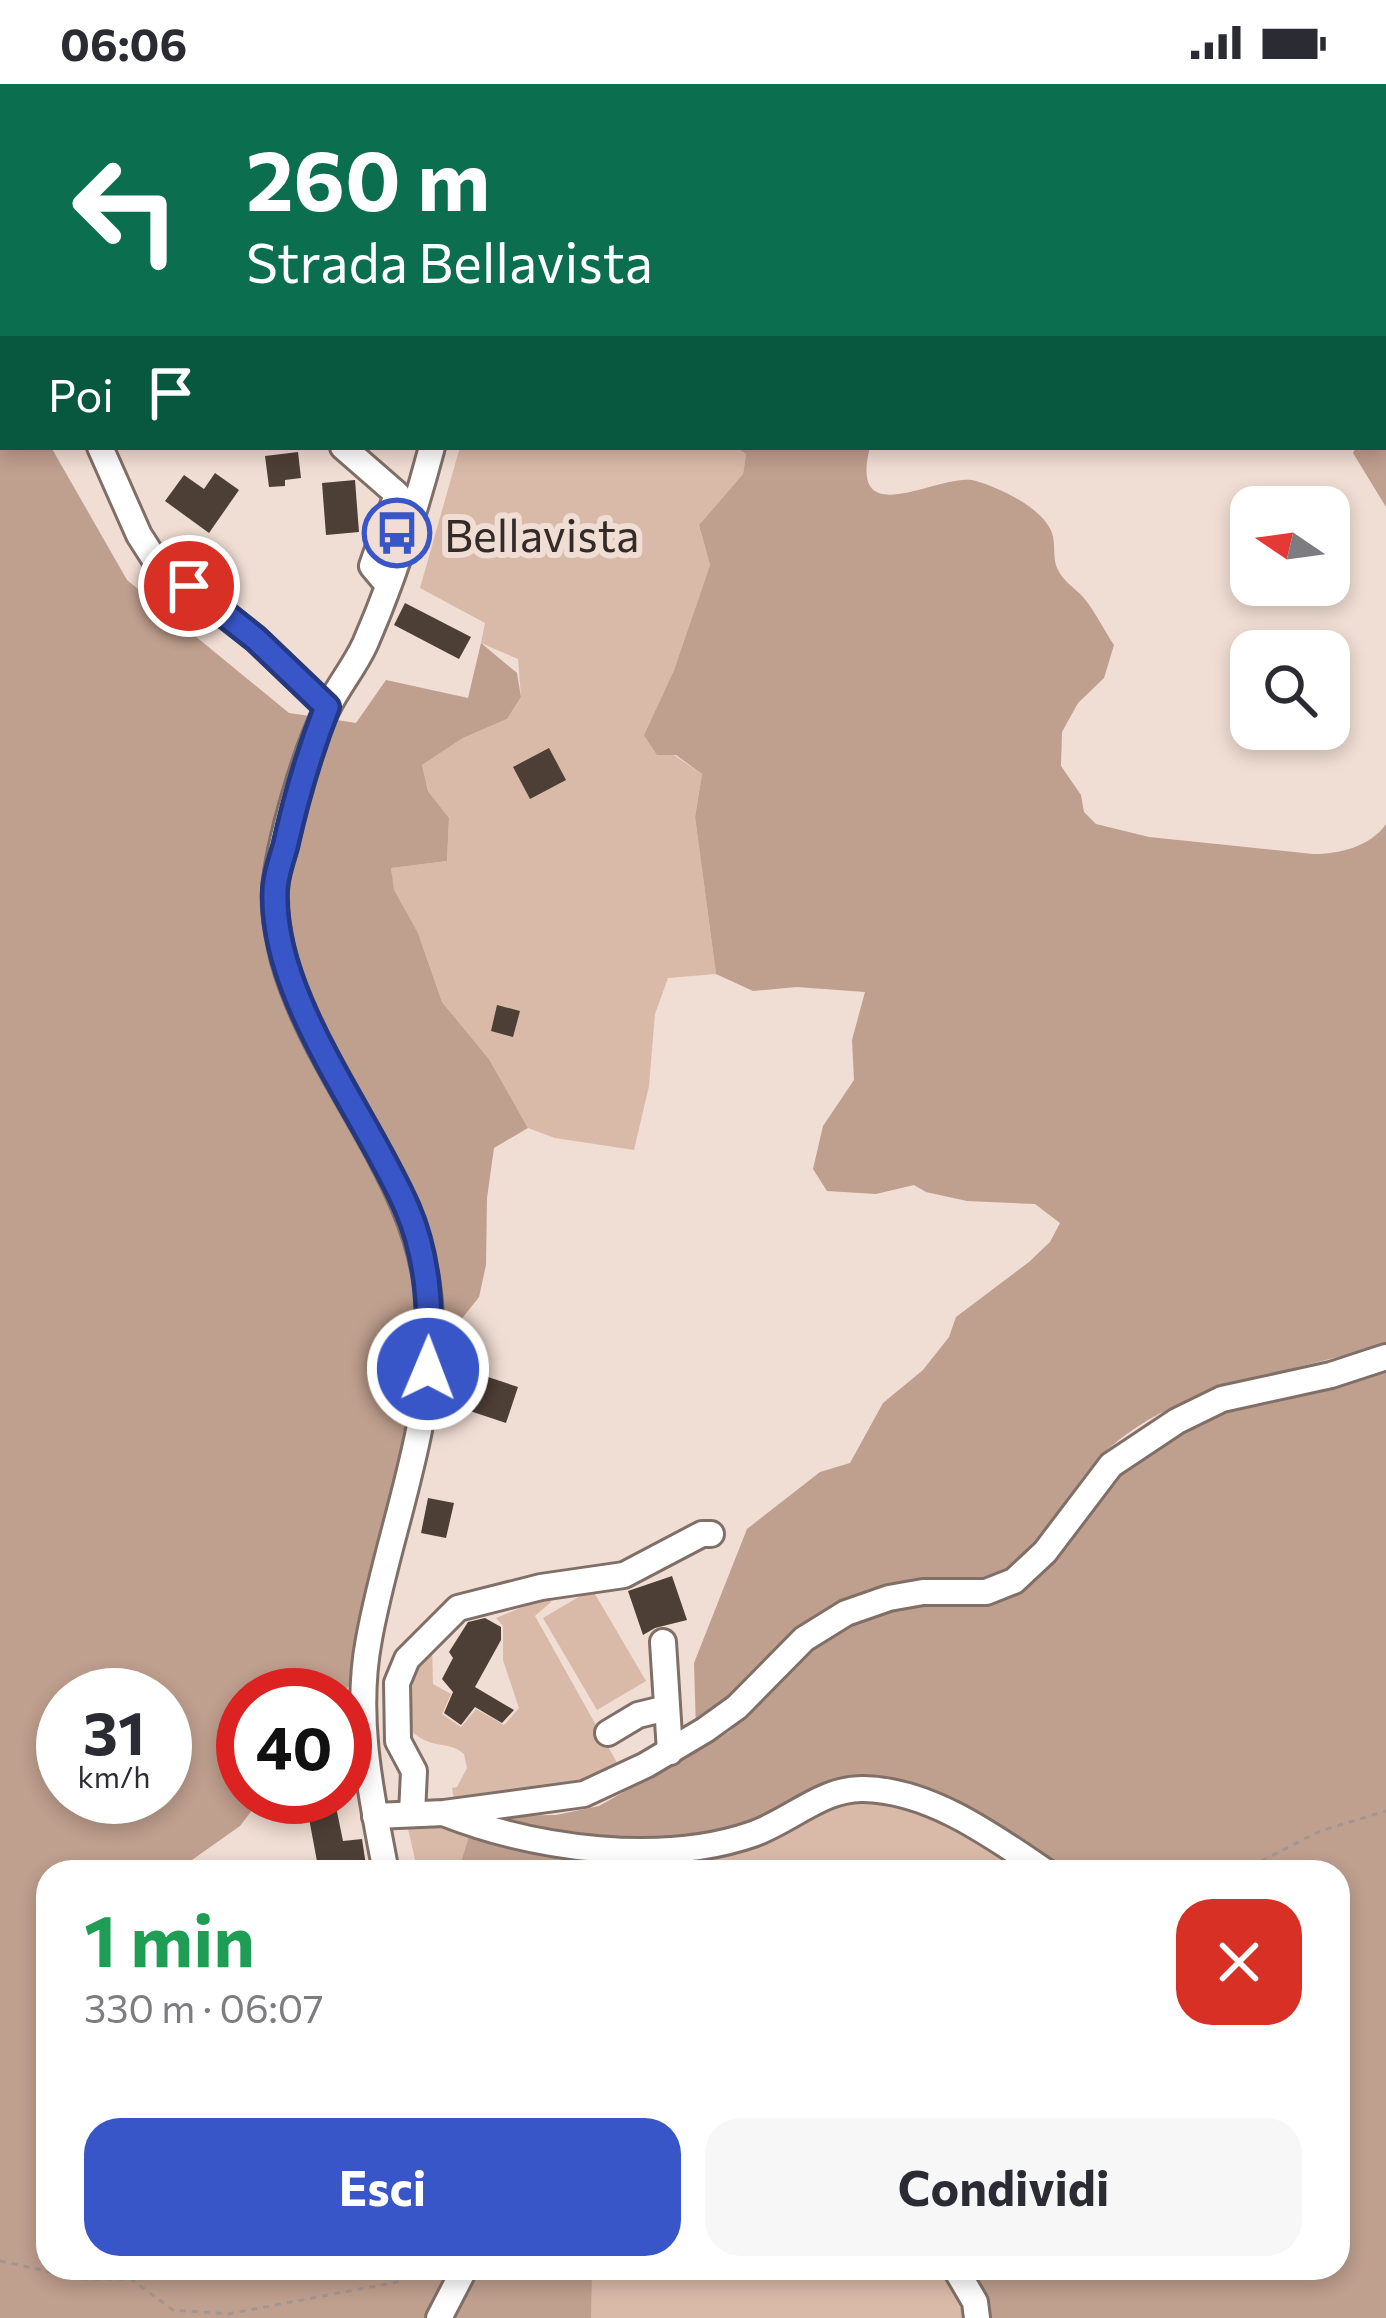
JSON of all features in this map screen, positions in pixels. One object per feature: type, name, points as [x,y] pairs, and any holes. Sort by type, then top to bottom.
[{"type":"street","points":[[101,450],[155,560],[256,639],[327,707]]},
{"type":"street","points":[[347,450],[398,494],[372,566],[388,585]]},
{"type":"street","points":[[384,1860],[362,1727],[368,1643],[428,1369],[425,1270],[408,1210],[300,1003],[284,959],[275,890],[304,766],[327,707],[363,648],[410,530],[431,450]]},
{"type":"street","points":[[375,1816],[444,1813],[584,1794],[670,1751],[737,1707],[804,1640],[846,1613],[889,1598],[923,1592],[986,1592],[1014,1581],[1045,1552],[1111,1465],[1177,1421],[1222,1400],[1386,1357]]},
{"type":"street","points":[[412,1814],[414,1771],[398,1741],[397,1683],[406,1659],[458,1608],[624,1574],[702,1534],[711,1534]]},
{"type":"street","points":[[663,1642],[670,1751]]},
{"type":"street","points":[[608,1733],[647,1711],[667,1708]]},
{"type":"street","points":[[444,1813],[517,1834],[651,1854],[756,1833],[817,1801],[858,1788],[948,1812],[1028,1860]]},
{"type":"street","points":[[439,2318],[459,2280]]},
{"type":"street","points":[[962,2280],[977,2318]]},
{"type":"path","points":[[1263,1860],[1320,1831],[1386,1811]]},
{"type":"path","points":[[0,2261],[36,2269]]},
{"type":"path","points":[[132,2280],[173,2310],[228,2314],[398,2280]]},
{"type":"shaded area","points":[[0,450],[53,450],[127,580],[289,713],[317,717],[271,929],[401,1213],[431,1332],[356,1668],[216,1668],[216,1824],[242,1824],[192,1860],[36,1860],[36,2280],[451,2280],[431,2318],[0,2318]]},
{"type":"shaded area","points":[[459,450],[740,450],[746,454],[743,474],[699,525],[710,565],[674,670],[644,735],[702,774],[695,817],[716,974],[668,978],[655,1014],[649,1086],[634,1150],[555,1138],[528,1128],[489,1059],[442,1002],[418,933],[393,890],[391,868],[447,861],[449,818],[428,791],[422,765],[463,738],[507,719],[521,697],[518,659],[481,643],[485,623],[420,588]]},
{"type":"shaded area","points":[[740,450],[870,450],[867,474],[872,489],[884,494],[976,481],[1040,515],[1052,533],[1058,570],[1087,602],[1114,645],[1104,678],[1078,703],[1062,732],[1061,766],[1081,795],[1084,812],[1096,824],[1149,837],[1313,854],[1353,848],[1386,824],[1386,1343],[1236,1384],[1163,1412],[1100,1457],[1034,1546],[1007,1569],[968,1580],[899,1583],[838,1604],[786,1639],[696,1731],[694,1663],[747,1529],[820,1472],[850,1463],[883,1403],[923,1370],[949,1337],[956,1317],[1029,1262],[1050,1242],[1060,1223],[1035,1204],[967,1201],[914,1185],[876,1194],[827,1191],[813,1169],[823,1126],[854,1080],[852,1040],[865,992],[797,987],[753,991],[716,974],[695,817],[702,774],[676,755],[657,755],[644,735],[674,670],[710,565],[699,525],[743,474],[746,454]]},
{"type":"shaded area","points":[[1386,450],[1386,507],[1353,453]]},
{"type":"shaded area","points":[[481,643],[517,673],[521,697],[507,719],[463,738],[422,765],[428,791],[449,818],[447,861],[391,868],[394,890],[418,933],[442,1002],[489,1059],[528,1128],[494,1148],[486,1265],[479,1297],[445,1340],[413,1208],[306,1001],[279,891],[292,831],[331,719],[356,723],[386,680],[468,698]]},
{"type":"shaded area","points":[[1386,1370],[1386,2318],[983,2318],[971,2280],[1350,2280],[1350,1860],[1052,1860],[964,1811],[858,1785],[753,1833],[651,1851],[495,1825],[495,1816],[556,1815],[599,1806],[729,1732],[811,1649],[851,1624],[924,1604],[989,1604],[1021,1591],[1054,1560],[1120,1474],[1182,1431],[1226,1411]]},
{"type":"shaded area","points":[[592,1589],[646,1681],[597,1710],[543,1618]]},
{"type":"shaded area","points":[[550,1596],[551,1602],[535,1616],[621,1770],[583,1785],[454,1799],[452,1788],[467,1768],[464,1754],[424,1740],[407,1727],[415,1665],[432,1645],[433,1684],[451,1694],[442,1714],[461,1727],[476,1709],[504,1725],[519,1708],[503,1660],[503,1626],[496,1618]]},
{"type":"shaded area","points":[[859,1792],[976,1814],[1049,1860],[415,1860],[405,1816],[652,1858]]},
{"type":"shaded area","points":[[472,1827],[652,1860],[462,1860]]},
{"type":"shaded area","points":[[289,2280],[1350,2280],[1386,2318],[262,2318]]},
{"type":"shaded area","points":[[468,2280],[592,2280],[591,2318],[448,2318]]},
{"type":"building","points":[[298,452],[301,478],[269,487],[265,456]]},
{"type":"building","points":[[215,473],[239,490],[209,533],[165,501],[184,475],[204,489]]},
{"type":"building","points":[[355,480],[359,532],[326,535],[322,483]]},
{"type":"building","points":[[405,603],[471,637],[459,659],[394,625]]},
{"type":"building","points":[[549,748],[566,780],[530,799],[513,767]]},
{"type":"building","points":[[497,1005],[520,1011],[513,1037],[491,1031]]},
{"type":"building","points":[[482,1375],[518,1387],[506,1423],[470,1411]]},
{"type":"building","points":[[428,1498],[454,1503],[446,1538],[421,1533]]},
{"type":"building","points":[[672,1576],[687,1620],[643,1635],[628,1591]]},
{"type":"building","points":[[485,1618],[501,1627],[501,1640],[475,1687],[514,1710],[502,1723],[475,1707],[461,1725],[444,1713],[453,1692],[442,1679],[453,1658],[449,1652],[468,1622]]},
{"type":"building","points":[[310,1824],[340,1824],[343,1841],[362,1839],[365,1860],[317,1860]]},
{"type":"place","name":"Bellavista","points":[[397,533]]},
{"type":"route","points":[[189,586],[256,639],[327,707],[304,766],[275,890],[284,959],[300,1003],[408,1210],[425,1270],[428,1369]]}]
